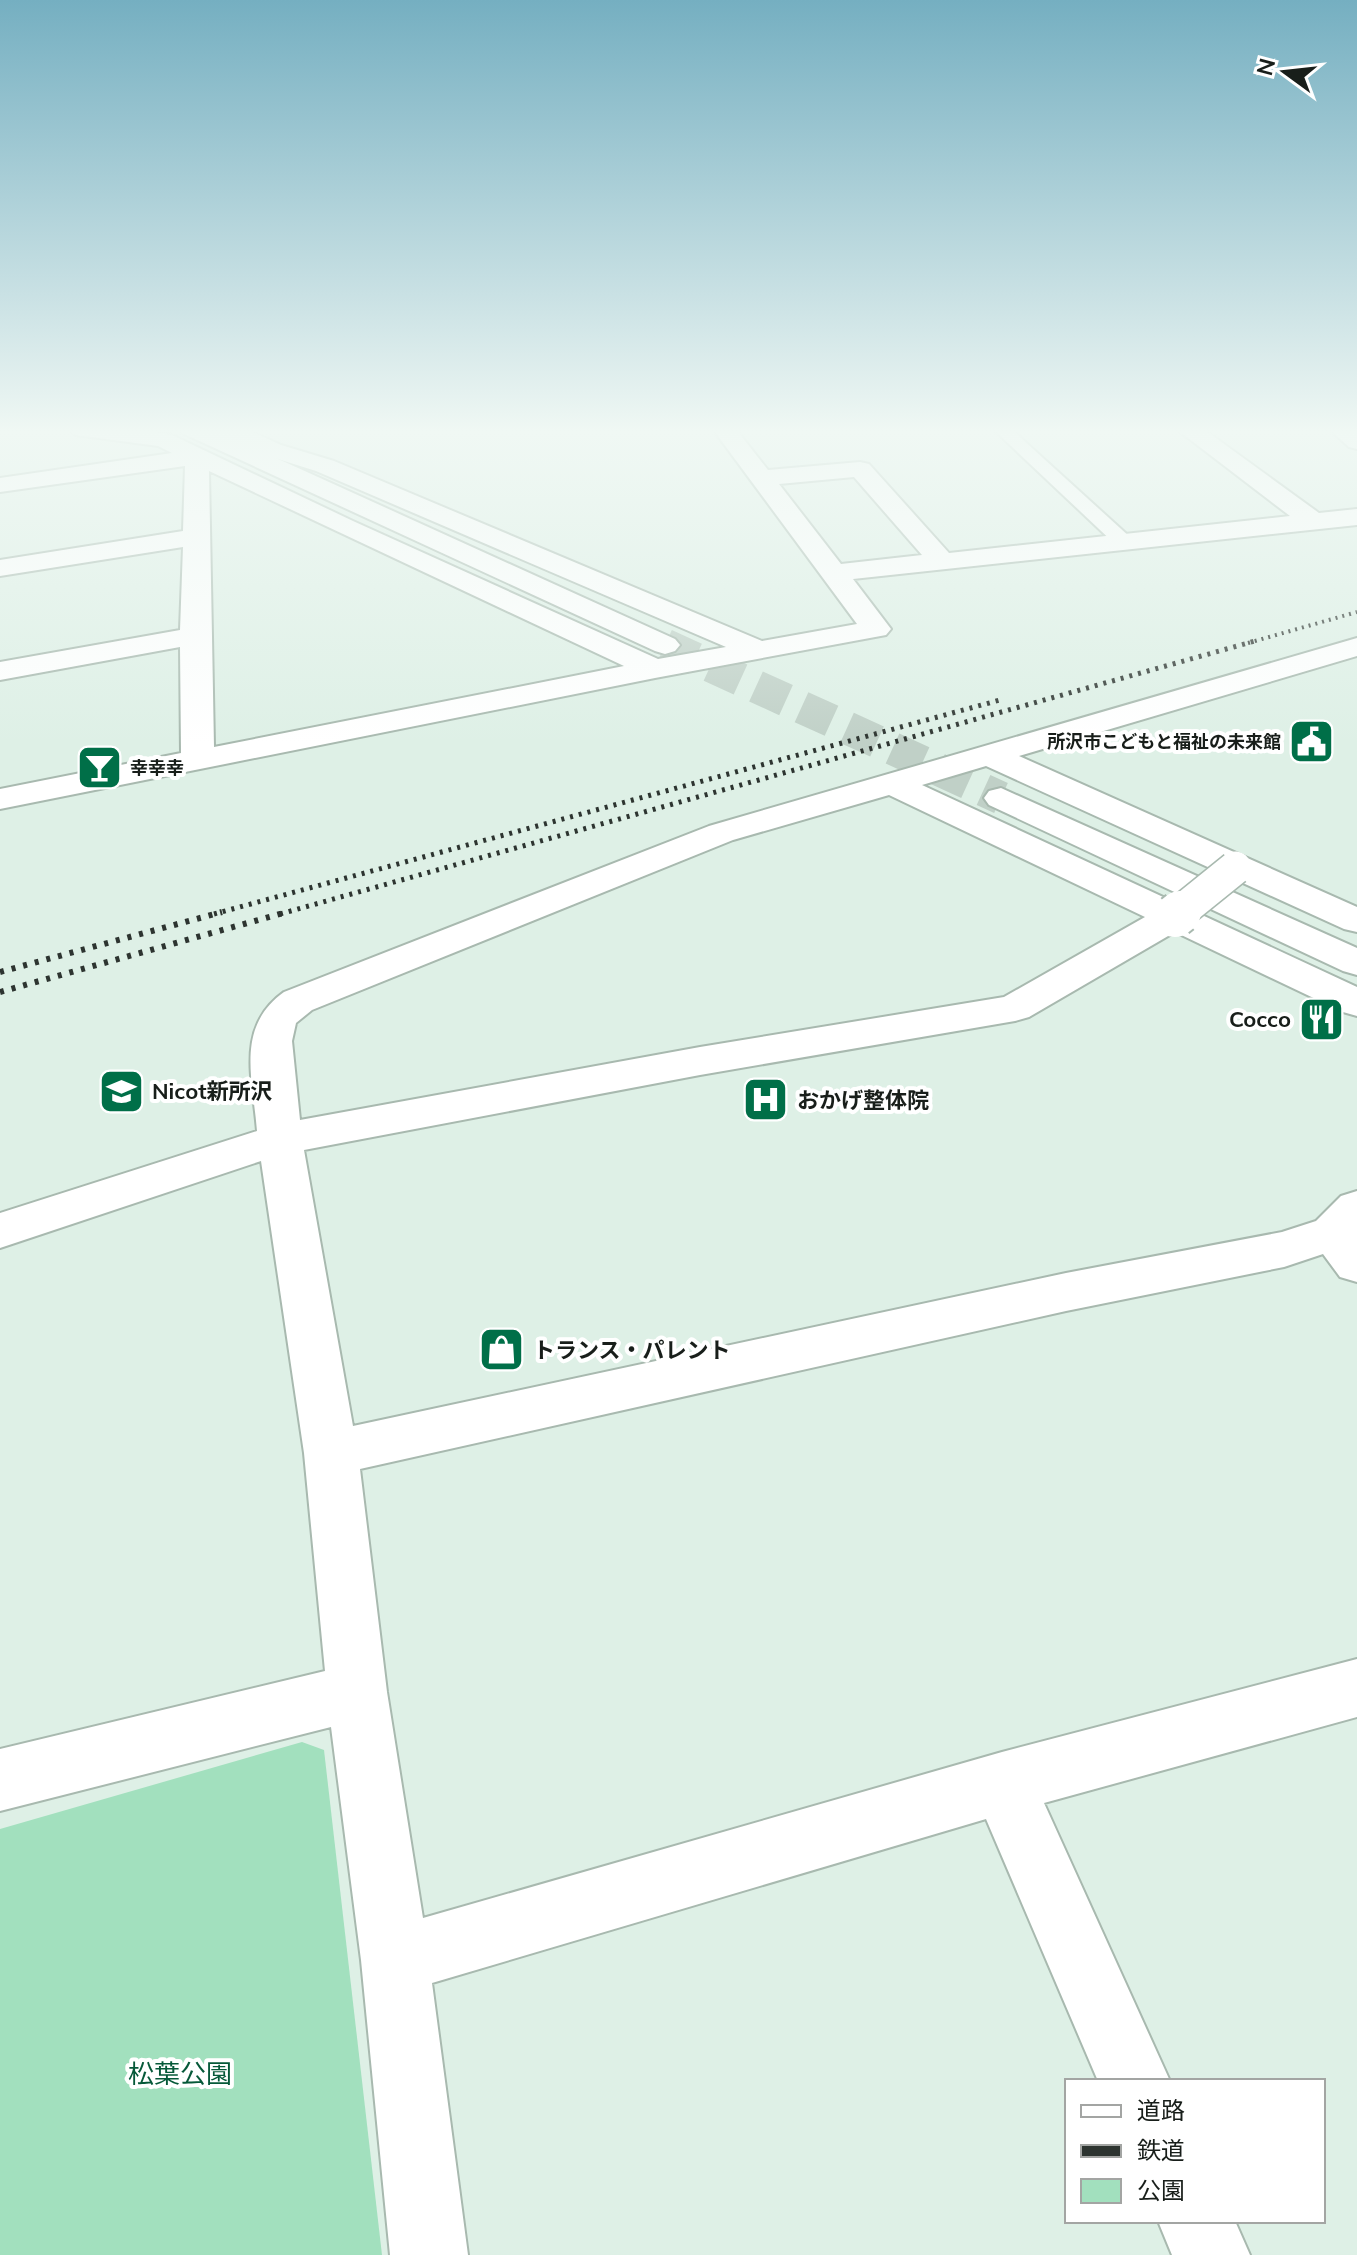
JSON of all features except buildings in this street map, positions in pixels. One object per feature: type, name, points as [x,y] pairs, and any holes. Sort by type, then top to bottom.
[{"type":"street","points":[[195,533],[198,760]]},
{"type":"street","points":[[373,533],[660,657]]},
{"type":"street","points":[[406,533],[660,657]]},
{"type":"street","points":[[483,533],[761,651]]},
{"type":"street","points":[[0,799],[198,760],[660,657],[761,651],[876,629],[803,533]]},
{"type":"street","points":[[917,533],[941,560]]},
{"type":"street","points":[[834,573],[1207,533]]},
{"type":"street","points":[[0,568],[195,537]]},
{"type":"street","points":[[0,671],[195,636]]},
{"type":"street","points":[[429,2255],[395,1960],[357,1692],[331,1453],[280,1139],[271,1041],[279,1014],[298,1001],[721,833],[1357,647]]},
{"type":"street","points":[[987,754],[1357,921]]},
{"type":"street","points":[[891,783],[1357,1003]]},
{"type":"street","points":[[1001,798],[1357,963]]},
{"type":"street","points":[[0,1231],[280,1139],[700,1061],[1015,1008],[1175,916],[1235,868]]},
{"type":"street","points":[[331,1453],[1066,1292],[1349,1235]]},
{"type":"street","points":[[395,1960],[1002,1783],[1357,1688]]},
{"type":"street","points":[[0,1780],[357,1692]]},
{"type":"street","points":[[1002,1783],[1133,2079]]},
{"type":"street","points":[[1197,2223],[1211,2255]]},
{"type":"lane","points":[[1114,533],[1124,542]]},
{"type":"green space","name":"松葉公園","points":[[302,1742],[324,1750],[382,2255],[0,2255],[0,1829]]},
{"type":"tunnel","points":[[665,645],[1001,798]]},
{"type":"railway","points":[[1248,643],[1357,612]]},
{"type":"railway","points":[[280,914],[1255,641]]},
{"type":"railway","points":[[214,914],[1000,700]]},
{"type":"railway","points":[[0,972],[222,912]]},
{"type":"railway","points":[[0,992],[287,912]]},
{"type":"place","name":"所沢市こどもと福祉の未来館","points":[[1312,742]]},
{"type":"place","name":"幸幸幸","points":[[99,768]]},
{"type":"place","name":"Cocco","points":[[1322,1019]]},
{"type":"place","name":"Nicot新所沢","points":[[121,1091]]},
{"type":"place","name":"おかげ整体院","points":[[766,1100]]},
{"type":"place","name":"トランス・パレント","points":[[502,1350]]}]
